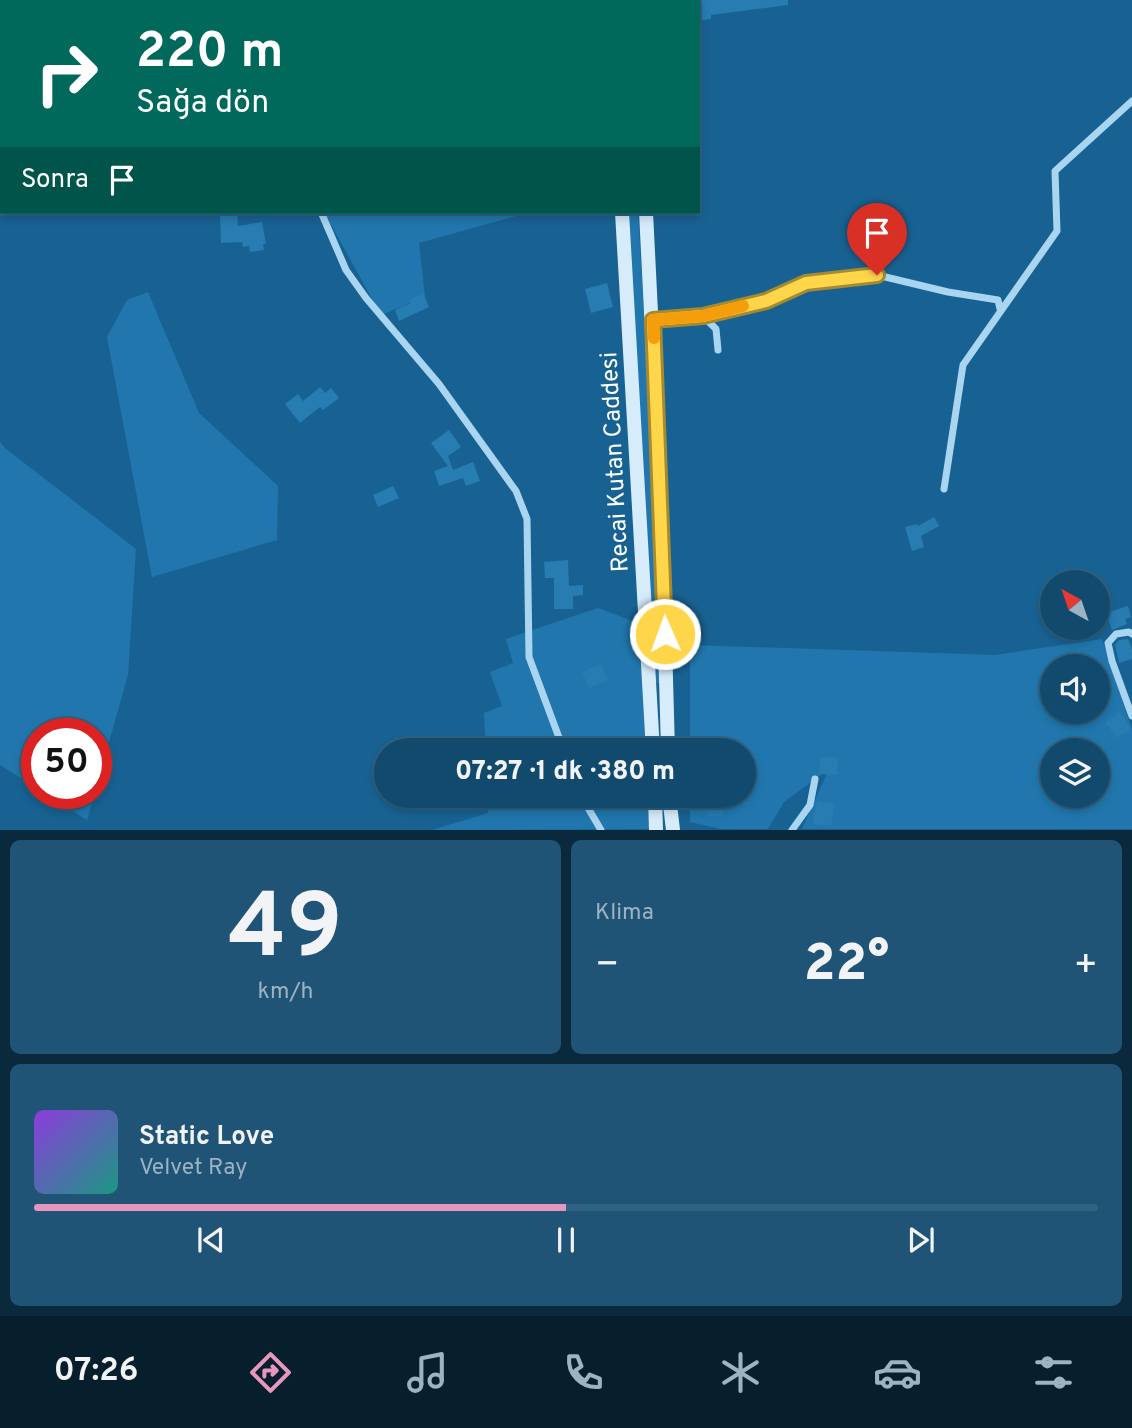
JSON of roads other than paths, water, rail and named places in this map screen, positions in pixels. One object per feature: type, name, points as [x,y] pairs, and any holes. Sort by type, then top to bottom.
[{"type":"main road","name":"Recai Kutan Caddesi","points":[[622,214],[652,738]]},
{"type":"main road","name":"Recai Kutan Caddesi","points":[[646,214],[653,320],[668,738]]},
{"type":"main road","points":[[655,808],[656,830]]},
{"type":"main road","points":[[670,808],[673,830]]},
{"type":"street","points":[[944,489],[962,365],[1057,231],[1055,171],[1132,101]]},
{"type":"street","points":[[322,214],[346,270],[366,298],[439,384],[516,491],[527,519],[529,657],[559,738]]},
{"type":"street","points":[[653,320],[703,316],[766,301],[806,283],[877,275],[948,292],[998,300],[1000,309]]},
{"type":"street","points":[[703,316],[716,329],[718,350]]},
{"type":"street","points":[[1132,634],[1116,634],[1108,643],[1132,716]]},
{"type":"street","points":[[792,830],[810,805],[815,779]]},
{"type":"street","points":[[588,808],[601,830]]}]
